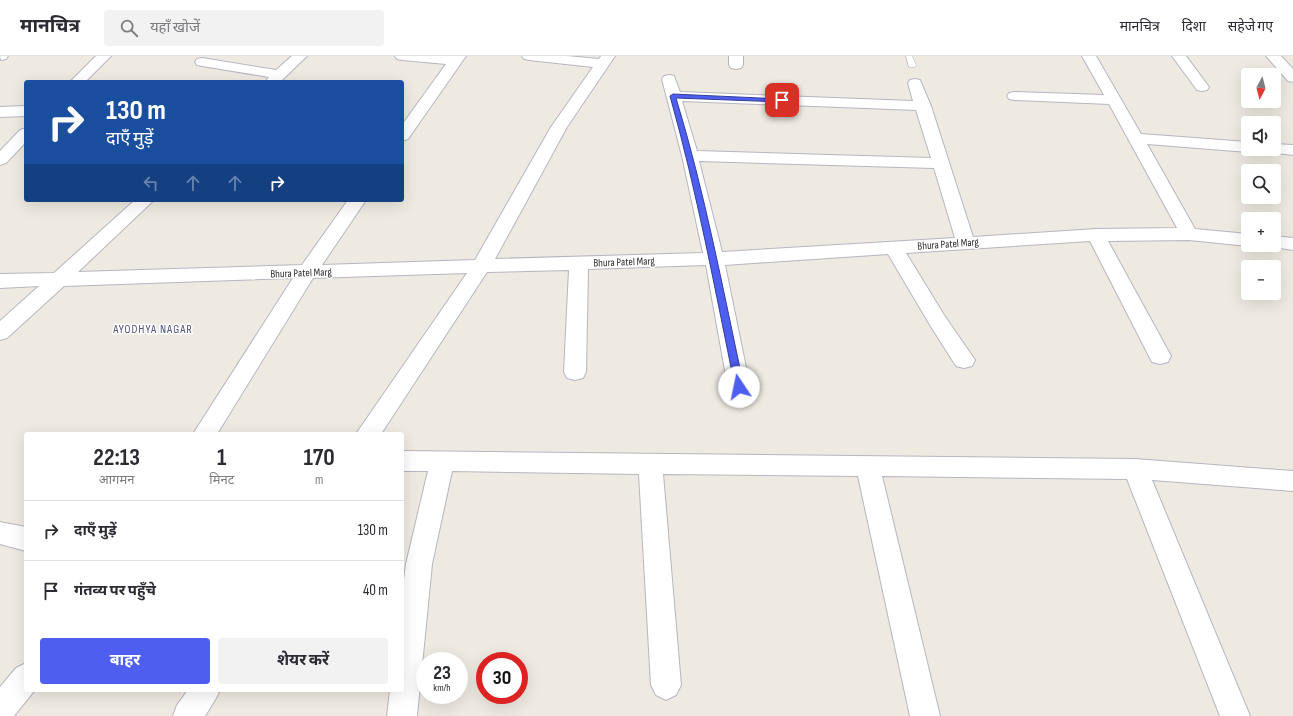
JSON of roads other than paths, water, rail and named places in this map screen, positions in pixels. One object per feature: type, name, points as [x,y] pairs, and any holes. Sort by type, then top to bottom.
[{"type":"street","points":[[79,80],[104,56]]},
{"type":"street","points":[[202,62],[276,78],[300,56]]},
{"type":"street","points":[[402,56],[458,58]]},
{"type":"street","points":[[529,56],[605,60]]},
{"type":"street","points":[[1089,56],[1189,234]]},
{"type":"street","points":[[1179,56],[1202,86]]},
{"type":"street","points":[[1273,56],[1293,78]]},
{"type":"street","points":[[404,131],[458,58]]},
{"type":"street","points":[[369,432],[481,267],[559,127],[605,60]]},
{"type":"street","points":[[669,79],[690,156],[714,259],[739,387]]},
{"type":"street","points":[[915,83],[966,242]]},
{"type":"street","points":[[673,96],[923,106]]},
{"type":"street","points":[[1014,96],[1114,100]]},
{"type":"street","points":[[0,112],[24,111]]},
{"type":"street","points":[[0,160],[24,135]]},
{"type":"street","points":[[1137,139],[1241,146]]},
{"type":"street","points":[[1281,149],[1293,150]]},
{"type":"street","points":[[690,156],[940,163]]},
{"type":"street","points":[[0,332],[143,202]]},
{"type":"street","points":[[206,432],[307,272],[356,202]]},
{"type":"street","name":"Bhura Patel Marg","points":[[0,282],[714,259],[1096,235],[1189,234],[1241,239]]},
{"type":"street","points":[[1096,235],[1160,356]]},
{"type":"street","points":[[1281,243],[1293,244]]},
{"type":"street","points":[[894,248],[937,320],[964,360]]},
{"type":"street","points":[[575,372],[579,263]]},
{"type":"street","points":[[404,461],[1135,469],[1293,481]]},
{"type":"street","points":[[402,716],[419,564],[442,461]]},
{"type":"street","points":[[650,463],[666,685]]},
{"type":"street","points":[[868,466],[925,716]]},
{"type":"street","points":[[1135,469],[1235,716]]},
{"type":"street","points":[[0,533],[24,539]]},
{"type":"street","points":[[0,710],[24,680]]},
{"type":"street","points":[[188,716],[204,692]]},
{"type":"lane","points":[[908,56],[912,66]]},
{"type":"district","name":"AYODHYA NAGAR","points":[[153,329]]}]
